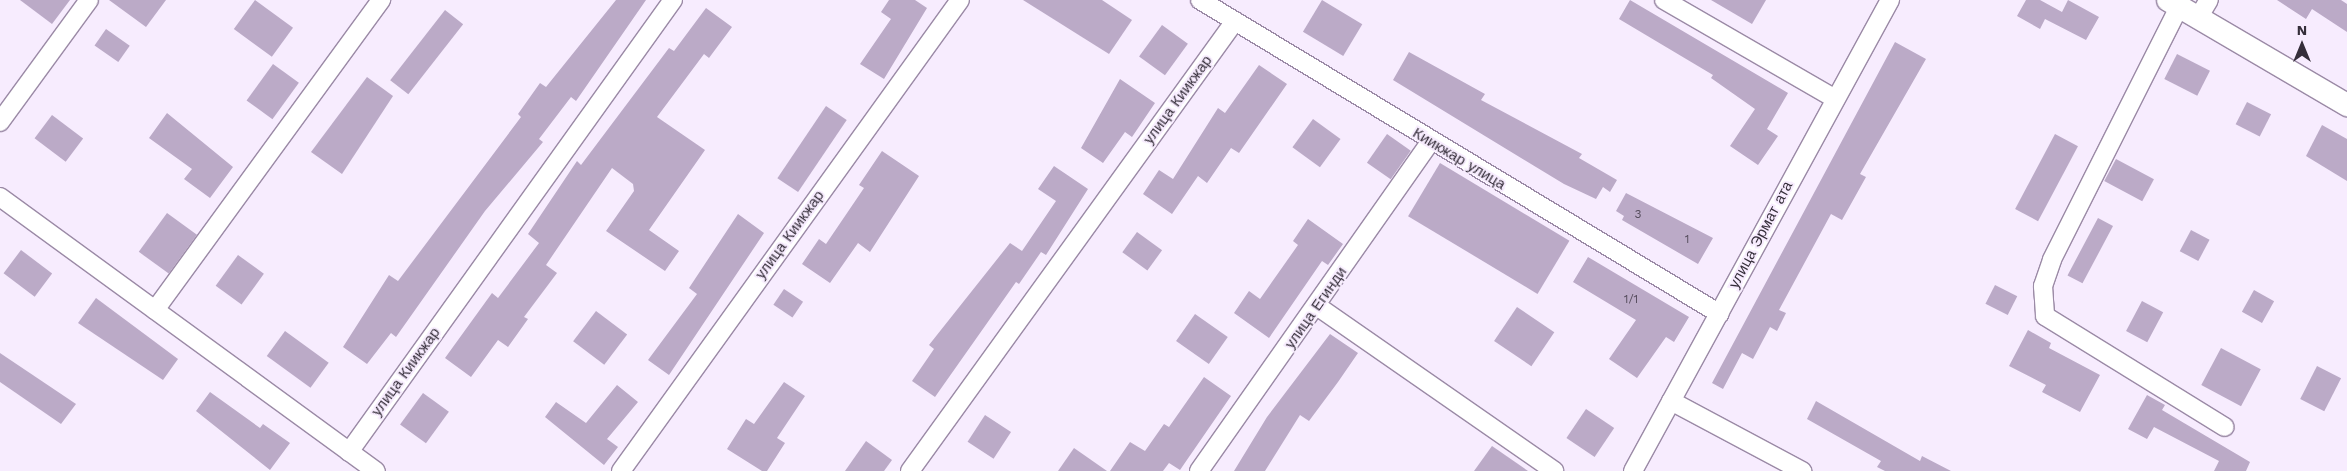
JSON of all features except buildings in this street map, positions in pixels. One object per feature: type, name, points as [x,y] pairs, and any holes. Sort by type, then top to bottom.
[{"type":"street","points":[[0,122],[89,0]]},
{"type":"street","points":[[155,310],[381,0]]},
{"type":"street","name":"улица Киикжар","points":[[350,452],[673,0]]},
{"type":"street","name":"улица Киикжар","points":[[621,471],[960,0]]},
{"type":"street","name":"Киикжар улица","points":[[1200,0],[1430,142],[1720,314]]},
{"type":"street","points":[[1664,0],[1834,98]]},
{"type":"street","name":"улица Эрмат ата","points":[[1633,471],[1720,314],[1834,98],[1890,0]]},
{"type":"street","points":[[2225,427],[2044,316],[2043,286],[2052,260],[2189,6],[2347,105]]},
{"type":"street","name":"улица Киикжар","points":[[910,471],[1235,21]]},
{"type":"street","name":"улица Егинди","points":[[1200,471],[1318,306],[1430,142]]},
{"type":"street","points":[[0,197],[376,471]]},
{"type":"street","points":[[1318,306],[1554,471]]},
{"type":"street","points":[[1671,401],[1802,471]]}]
